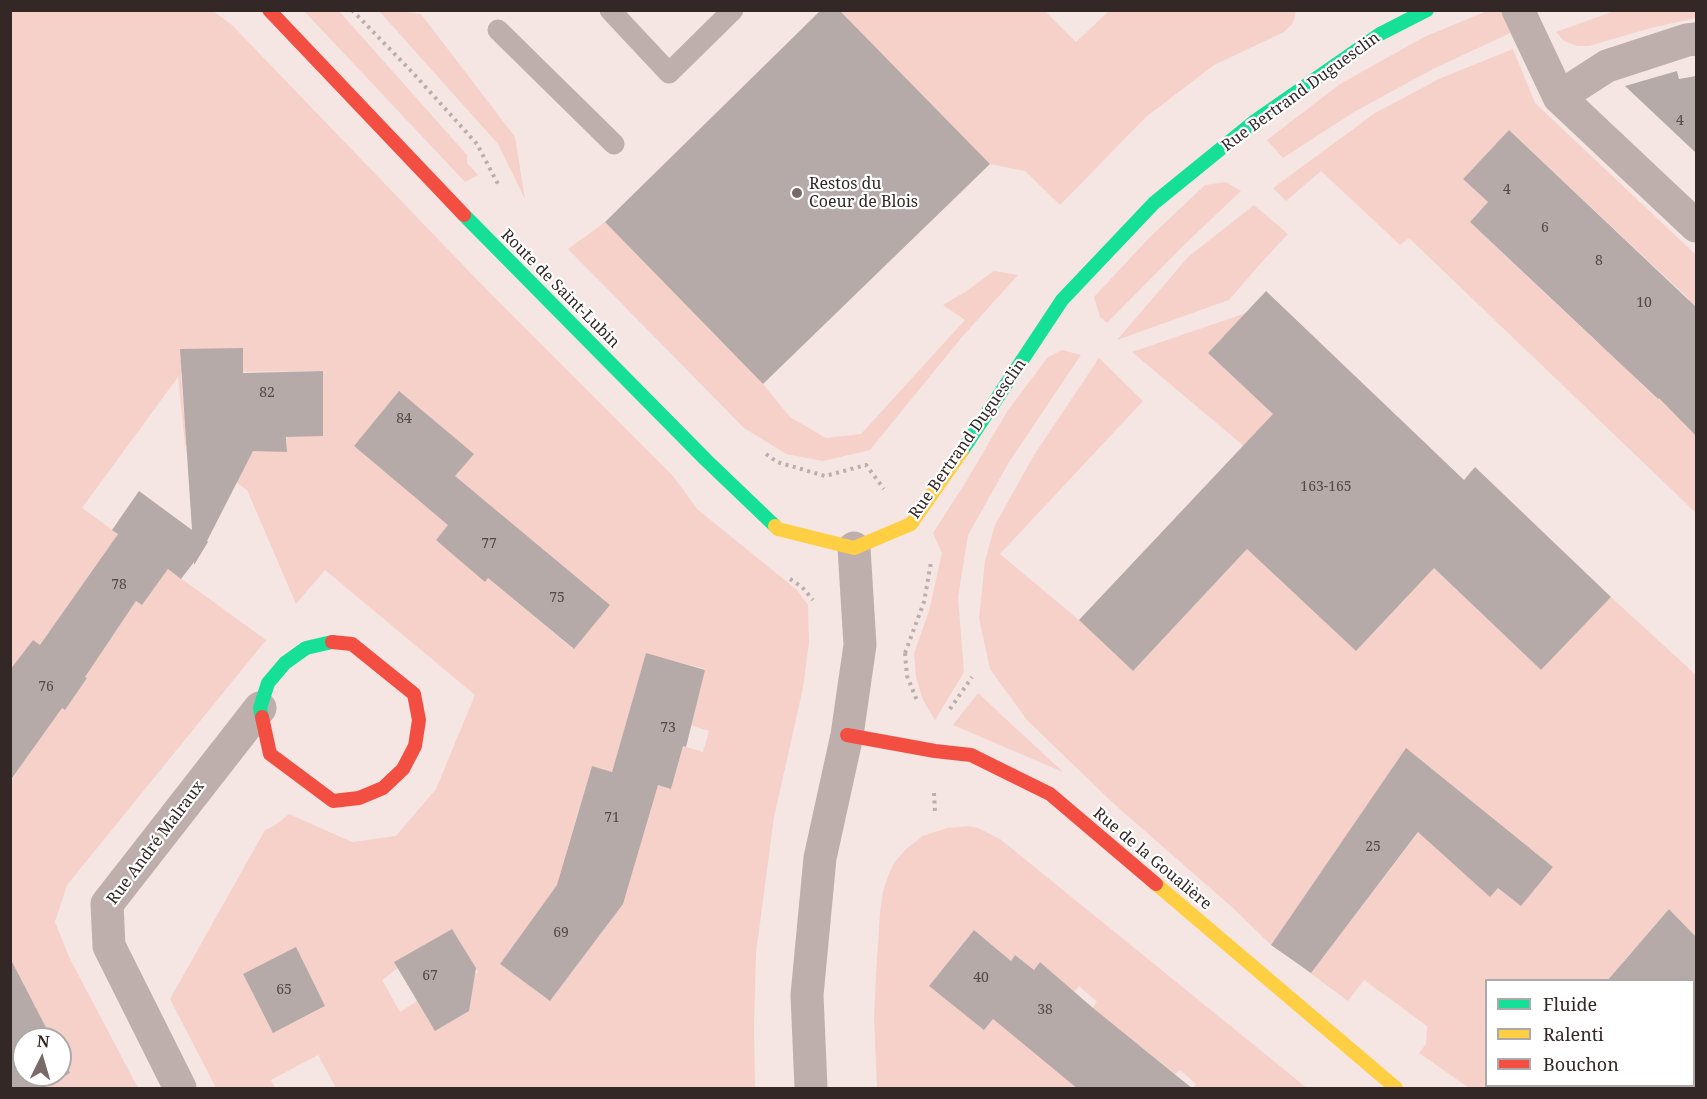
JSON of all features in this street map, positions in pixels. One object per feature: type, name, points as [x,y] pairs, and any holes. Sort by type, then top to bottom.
[{"type":"street","name":"Route de Saint-Lubin","points":[[269,10],[504,257],[778,529],[854,548]]},
{"type":"street","name":"Rue Bertrand Duguesclin","points":[[854,548],[910,524],[967,444],[1062,300],[1154,203],[1255,121],[1380,34],[1427,10]]},
{"type":"street","points":[[1518,10],[1559,97],[1696,225]]},
{"type":"street","points":[[1559,97],[1607,66],[1696,39]]},
{"type":"street","points":[[810,1089],[807,995],[819,869],[847,735],[860,645],[854,548]]},
{"type":"street","name":"Rue André Malraux","points":[[180,1089],[109,946],[107,904],[260,708],[268,683],[285,663],[306,648],[332,642],[352,644],[414,694],[419,720],[415,746],[403,769],[384,788],[359,798],[333,801],[270,754],[260,708]]},
{"type":"street","name":"Rue de la Goualière","points":[[847,735],[935,752],[971,755],[1050,794],[1396,1089]]},
{"type":"lane","points":[[609,10],[669,73],[733,10]]},
{"type":"lane","points":[[498,30],[614,144]]},
{"type":"path","points":[[352,10],[477,144],[500,188]]},
{"type":"path","points":[[760,450],[777,462],[825,476],[866,465]]},
{"type":"path","points":[[857,668],[905,653],[924,602],[933,548],[910,524]]},
{"type":"path","points":[[785,576],[802,587],[817,605]]},
{"type":"path","points":[[948,712],[972,677]]},
{"type":"shaded area","points":[[992,10],[994,12],[996,10],[1045,11],[1076,42],[1109,11],[1296,11],[1293,23],[1284,32],[1214,65],[1146,117],[1060,205],[1025,171],[990,164],[839,11]]},
{"type":"shaded area","points":[[10,11],[213,11],[232,25],[488,291],[673,476],[697,509],[797,590],[808,605],[809,642],[803,688],[774,817],[756,953],[755,1088],[336,1088],[318,1055],[271,1080],[275,1088],[216,1088],[170,999],[265,830],[289,814],[352,842],[396,836],[436,789],[475,695],[325,570],[296,604],[247,490],[185,445],[178,377],[82,508],[118,534],[66,608],[111,638],[136,601],[142,605],[168,569],[266,640],[67,885],[55,922],[69,957],[138,1088],[41,1088],[72,1087],[72,1027],[46,1027],[30,997],[11,1006],[11,781],[31,751],[55,704],[65,709],[87,678],[33,640],[11,670]],"holes":[[[323,371],[323,435],[287,437],[287,452],[211,413],[184,414],[181,374]],[[399,392],[473,454],[428,508],[354,446]],[[475,493],[610,605],[573,649],[488,578],[436,540]],[[646,654],[705,669],[690,725],[709,731],[703,752],[683,746],[671,788],[658,785],[567,850],[592,766],[612,772]],[[559,883],[610,921],[550,1001],[500,964]],[[452,929],[478,972],[459,985],[469,1011],[440,1028],[432,1026],[417,1001],[400,1012],[382,980],[398,968],[394,962]],[[243,974],[325,1006],[273,1033]]]},
{"type":"shaded area","points":[[304,11],[339,11],[467,155],[467,163],[478,175],[465,182]]},
{"type":"shaded area","points":[[379,11],[421,14],[515,137],[525,199],[498,144]]},
{"type":"shaded area","points":[[1487,11],[1512,11],[1519,29],[1433,69],[1354,112],[1283,158],[1267,140],[1340,84],[1424,37]]},
{"type":"shaded area","points":[[1614,11],[1696,11],[1696,18],[1589,46],[1577,46],[1564,41],[1556,32]]},
{"type":"shaded area","points":[[1513,49],[1535,103],[1696,255],[1696,317],[1636,379],[1657,399],[1676,380],[1696,400],[1696,407],[1682,422],[1696,436],[1696,513],[1409,238],[1400,245],[1321,171],[1286,201],[1273,188],[1375,113],[1441,78]],"holes":[[[1509,130],[1689,299],[1642,349],[1599,344],[1470,222],[1488,202],[1463,179]]]},
{"type":"shaded area","points":[[1226,182],[1241,191],[1107,323],[1100,317],[1094,297],[1150,237],[1205,185]]},
{"type":"shaded area","points":[[1254,205],[1288,234],[1229,300],[1117,340],[1188,257]]},
{"type":"shaded area","points":[[605,222],[763,384],[790,417],[826,438],[861,434],[965,320],[943,305],[994,271],[1018,275],[962,337],[870,450],[823,461],[786,454],[744,428],[568,249]]},
{"type":"shaded area","points":[[1246,313],[1208,353],[1298,437],[1270,468],[1132,352]]},
{"type":"shaded area","points":[[1062,350],[1081,355],[1009,462],[968,535],[958,597],[964,672],[935,720],[923,700],[916,677],[914,653],[929,611],[942,553],[933,533],[1008,410],[1048,357]]},
{"type":"shaded area","points":[[1099,358],[1143,401],[1000,554],[1079,620],[1133,671],[1247,549],[1356,651],[1407,597],[1413,548],[1541,670],[1611,597],[1696,675],[1696,937],[1669,909],[1622,963],[1638,979],[1485,979],[1485,1087],[1515,1088],[1469,1088],[1419,1053],[1426,1044],[1427,1026],[1364,980],[1348,1001],[1293,960],[1339,936],[1434,812],[1474,882],[1490,897],[1498,888],[1521,906],[1553,867],[1406,749],[1271,945],[1233,908],[1114,804],[1027,720],[990,669],[979,618],[985,561],[995,525],[1034,455]]},
{"type":"shaded area","points":[[978,693],[1063,772],[953,725]]},
{"type":"shaded area","points":[[968,826],[978,828],[1000,839],[1307,1088],[1193,1088],[1196,1084],[1180,1070],[1175,1074],[1139,1045],[1104,1088],[877,1088],[874,1018],[883,891],[890,871],[906,849],[923,836],[947,828]],"holes":[[[974,930],[1011,961],[1015,955],[1034,970],[1040,962],[1074,992],[1079,986],[1097,1002],[1048,1064],[993,1019],[983,1029],[929,986]]]},
{"type":"shaded area","points":[[1696,1046],[1696,1088],[1600,1087],[1695,1087]]},
{"type":"building","name":"Restos du Coeur de Blois","points":[[821,10],[839,10],[990,164],[763,384],[605,222]]},
{"type":"building","points":[[1677,71],[1679,79],[1696,76],[1696,153],[1625,86]]},
{"type":"building","points":[[1509,130],[1696,307],[1696,436],[1659,398],[1470,222],[1488,202],[1463,179]]},
{"type":"building","points":[[1266,291],[1464,480],[1475,467],[1611,597],[1541,670],[1434,568],[1356,651],[1247,549],[1133,671],[1079,620],[1273,414],[1208,353]]},
{"type":"building","points":[[243,348],[243,373],[323,371],[323,436],[286,437],[287,452],[253,451],[208,542],[194,565],[194,562],[181,579],[168,569],[142,605],[136,601],[65,710],[62,708],[10,781],[10,670],[33,640],[40,645],[118,534],[112,530],[139,491],[192,530],[180,349]]},
{"type":"building","points":[[399,391],[474,454],[455,476],[610,605],[574,649],[488,578],[485,582],[436,540],[448,525],[354,446]]},
{"type":"building","points":[[646,653],[705,670],[686,747],[683,746],[671,789],[658,785],[623,904],[550,1001],[500,964],[557,885],[592,766],[612,772]]},
{"type":"building","points":[[1406,748],[1553,867],[1521,906],[1498,888],[1490,897],[1418,832],[1311,973],[1271,945]]},
{"type":"building","points":[[1669,909],[1696,937],[1696,981],[1695,979],[1609,979]]},
{"type":"building","points":[[452,929],[476,968],[469,1011],[435,1031],[394,962]]},
{"type":"building","points":[[974,930],[1011,961],[1015,955],[1034,970],[1040,962],[1193,1089],[1078,1089],[993,1019],[984,1030],[929,986]]},
{"type":"building","points":[[296,947],[325,1006],[273,1033],[243,974]]},
{"type":"building","points":[[10,958],[46,1027],[12,1027],[12,1087],[45,1087],[10,1089]]},
{"type":"traffic: fast","points":[[962,451],[1062,300],[1154,203],[1255,121],[1380,34],[1427,10]]},
{"type":"traffic: fast","points":[[464,215],[706,460],[775,526]]},
{"type":"traffic: fast","points":[[262,717],[260,708],[268,683],[285,663],[306,648],[332,642]]},
{"type":"traffic: slow","points":[[775,526],[778,529],[854,548],[911,524],[962,451]]},
{"type":"traffic: slow","points":[[1156,884],[1396,1088]]},
{"type":"traffic: jam","points":[[269,10],[464,215]]},
{"type":"traffic: jam","points":[[262,717],[270,754],[333,801],[359,798],[383,788],[403,769],[415,746],[419,720],[414,694],[352,644],[332,642]]},
{"type":"traffic: jam","points":[[847,735],[971,755],[1050,794],[1156,884]]},
{"type":"place","name":"Restos du Coeur de Blois","points":[[797,193]]}]
